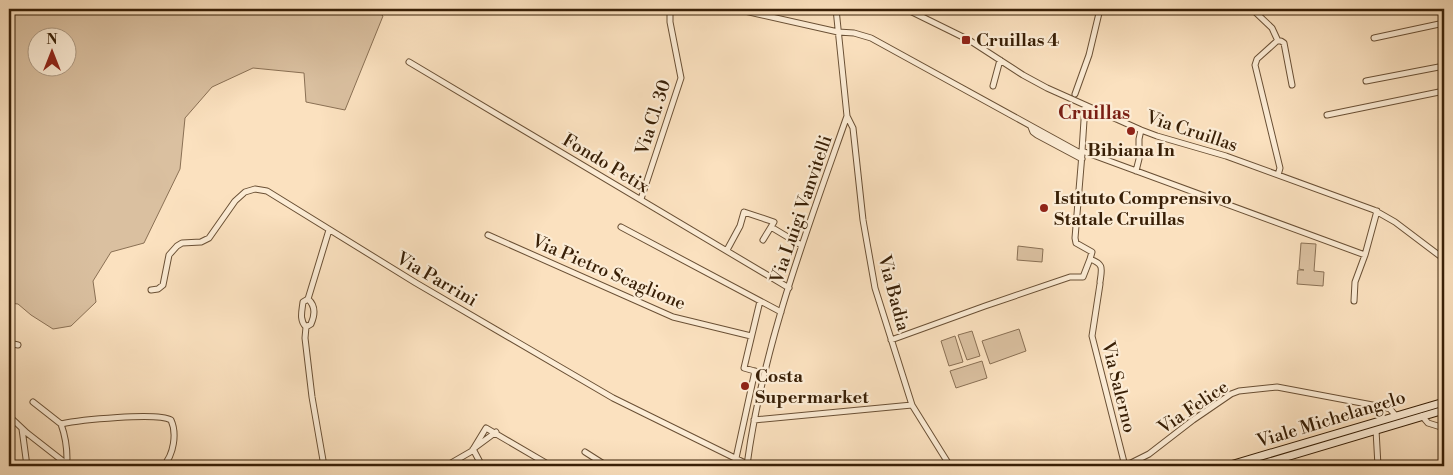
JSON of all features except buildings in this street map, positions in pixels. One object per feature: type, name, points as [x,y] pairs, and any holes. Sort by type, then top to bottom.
[{"type":"street","points":[[736,9],[871,38],[1082,155],[1136,171],[1365,255]]},
{"type":"street","name":"Via Badia","points":[[836,9],[847,116],[852,128],[863,220],[875,288],[912,405],[950,466]]},
{"type":"street","name":"Via Cruillas","points":[[906,9],[954,32],[1047,88],[1074,97],[1085,105],[1141,130],[1226,156],[1377,211],[1444,258]]},
{"type":"street","points":[[1074,97],[1089,55],[1100,9]]},
{"type":"street","points":[[1252,9],[1272,28],[1278,41],[1284,43],[1292,85]]},
{"type":"street","name":"Via Cl. 30","points":[[641,199],[681,78],[669,10]]},
{"type":"street","points":[[1374,38],[1444,23]]},
{"type":"street","points":[[1278,41],[1257,59],[1255,64],[1277,153],[1280,168],[1278,175]]},
{"type":"street","points":[[993,86],[1000,60]]},
{"type":"street","name":"Fondo Petix","points":[[409,62],[789,288]]},
{"type":"street","points":[[1366,81],[1444,66]]},
{"type":"street","points":[[1327,115],[1444,92]]},
{"type":"street","name":"Via Salerno","points":[[1085,105],[1075,238],[1076,242],[1092,252],[1090,259],[1099,262],[1101,266],[1102,274],[1092,336],[1125,466]]},
{"type":"street","name":"Via Luigi Vanvitelli","points":[[747,465],[764,373],[781,312],[847,116]]},
{"type":"street","points":[[1136,171],[1139,159],[1141,130]]},
{"type":"street","name":"Via Parrini","points":[[151,290],[158,289],[163,285],[169,255],[177,246],[182,243],[201,242],[209,238],[235,201],[245,192],[255,189],[267,191],[416,283],[614,398],[747,465]]},
{"type":"street","points":[[1354,301],[1355,282],[1365,255],[1377,211]]},
{"type":"street","points":[[727,250],[740,226],[744,212],[774,222],[763,240]]},
{"type":"street","points":[[771,226],[802,245]]},
{"type":"street","points":[[621,227],[781,312]]},
{"type":"street","points":[[324,466],[312,397],[305,338],[306,327],[301,314],[303,302],[308,299],[329,230]]},
{"type":"street","name":"Via Pietro Scaglione","points":[[488,235],[673,317],[751,336]]},
{"type":"street","points":[[892,340],[1061,280],[1083,277],[1090,259]]},
{"type":"street","points":[[306,327],[311,324],[315,314],[313,303],[308,299]]},
{"type":"street","points":[[760,301],[744,368],[764,373]]},
{"type":"street","points":[[9,343],[18,345]]},
{"type":"street","points":[[736,458],[756,371]]},
{"type":"street","name":"Via Felice","points":[[1125,466],[1150,454],[1218,402],[1239,391],[1276,387],[1310,392],[1383,407],[1390,409],[1396,416]]},
{"type":"street","points":[[9,416],[65,464],[67,451],[61,424],[33,402]]},
{"type":"street","name":"Viale Michelangelo","points":[[1227,466],[1444,402]]},
{"type":"street","points":[[754,420],[912,405]]},
{"type":"street","name":"Viale Michelangelo","points":[[1256,466],[1267,465],[1444,410]]},
{"type":"street","points":[[1422,416],[1428,423],[1444,428]]},
{"type":"street","points":[[61,424],[120,417],[168,418],[171,420],[174,429],[170,456],[163,466],[148,464],[141,466]]},
{"type":"street","points":[[22,428],[26,466]]},
{"type":"street","points":[[474,449],[486,428],[496,432],[551,466]]},
{"type":"street","points":[[1376,430],[1378,466]]},
{"type":"street","points":[[446,466],[472,452],[496,432]]},
{"type":"street","points":[[474,449],[482,466]]},
{"type":"street","points":[[585,452],[607,466]]},
{"type":"street","points":[[1264,455],[1267,465]]},
{"type":"shaded area","points":[[9,9],[375,9],[383,16],[345,110],[306,102],[304,73],[253,68],[212,87],[185,118],[180,169],[144,243],[111,252],[93,281],[96,302],[71,326],[53,329],[18,304],[9,303]]},
{"type":"shaded area","points":[[1301,243],[1316,244],[1314,271],[1324,272],[1323,286],[1297,284],[1298,270],[1304,270],[1299,269]]},
{"type":"shaded area","points":[[1018,246],[1043,249],[1042,262],[1017,260]]},
{"type":"shaded area","points":[[1019,329],[1026,351],[990,364],[982,341]]},
{"type":"shaded area","points":[[972,331],[980,356],[967,360],[958,335]]},
{"type":"shaded area","points":[[955,336],[963,362],[949,366],[941,341]]},
{"type":"shaded area","points":[[982,361],[987,378],[956,388],[950,371]]},
{"type":"place","name":"Cruillas 4","points":[[966,40]]},
{"type":"place","name":"Bibiana In","points":[[1131,131]]},
{"type":"place","name":"Istituto Comprensivo Statale Cruillas","points":[[1044,208]]},
{"type":"place","name":"Costa Supermarket","points":[[745,386]]},
{"type":"district","name":"Cruillas","points":[[1094,112]]}]
